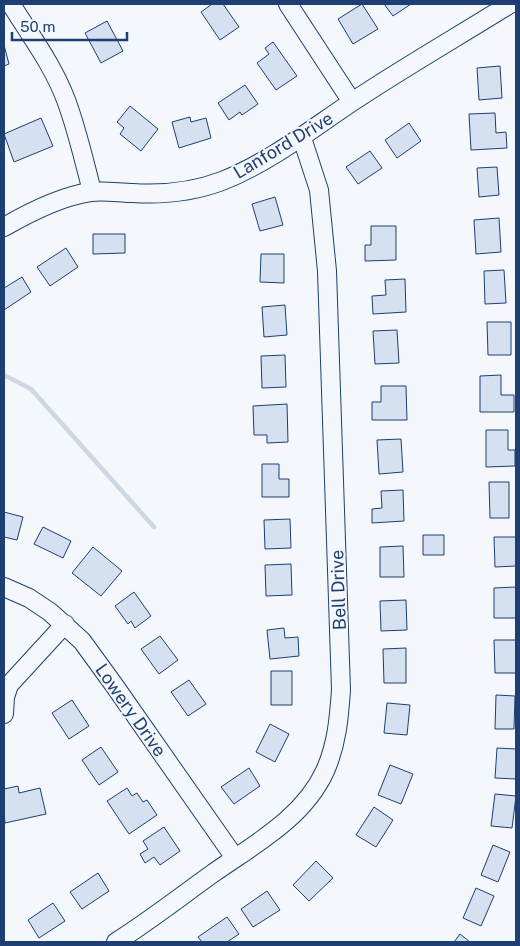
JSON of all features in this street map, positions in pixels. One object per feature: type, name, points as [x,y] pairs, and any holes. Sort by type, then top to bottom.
[{"type":"street","points":[[10,4],[47,60],[66,98],[78,134],[92,192]]},
{"type":"street","points":[[288,4],[352,102]]},
{"type":"street","name":"Lanford Drive","points":[[4,227],[22,216],[57,201],[92,192],[167,194],[196,190],[223,181],[251,168],[302,138],[352,102],[510,4]]},
{"type":"street","name":"Bell Drive","points":[[116,942],[273,832],[299,809],[325,772],[334,750],[338,730],[341,690],[327,271],[319,190],[302,138]]},
{"type":"street","name":"Lowery Drive","points":[[4,587],[29,598],[50,612],[82,641],[235,858]]},
{"type":"street","points":[[4,714],[5,697],[9,686],[65,624]]},
{"type":"building","points":[[212,4],[223,4],[239,27],[220,40],[201,12]]},
{"type":"building","points":[[362,4],[378,29],[353,44],[338,19]]},
{"type":"building","points":[[384,4],[411,4],[393,16]]},
{"type":"building","points":[[107,21],[123,51],[101,63],[85,33]]},
{"type":"building","points":[[273,42],[297,76],[276,90],[257,63],[269,54],[265,48]]},
{"type":"building","points":[[4,45],[9,64],[4,66]]},
{"type":"building","points":[[500,66],[502,98],[479,100],[477,68]]},
{"type":"building","points":[[245,85],[258,104],[242,115],[240,112],[229,120],[218,103]]},
{"type":"building","points":[[130,106],[158,129],[141,151],[120,134],[124,128],[117,122]]},
{"type":"building","points":[[495,113],[496,133],[506,132],[507,148],[471,150],[469,114]]},
{"type":"building","points":[[190,117],[191,122],[206,118],[211,138],[179,148],[172,122]]},
{"type":"building","points":[[41,118],[53,146],[14,162],[4,134]]},
{"type":"building","points":[[409,123],[421,141],[397,158],[385,140]]},
{"type":"building","points":[[370,151],[382,168],[358,184],[346,167]]},
{"type":"building","points":[[497,167],[499,195],[479,197],[477,168]]},
{"type":"building","points":[[275,197],[283,225],[260,231],[252,204]]},
{"type":"building","points":[[499,218],[501,252],[476,254],[474,220]]},
{"type":"building","points":[[371,226],[396,226],[396,260],[365,261],[365,245],[371,245]]},
{"type":"building","points":[[93,234],[125,234],[125,253],[93,254]]},
{"type":"building","points":[[66,248],[78,267],[50,286],[37,267]]},
{"type":"building","points":[[261,254],[284,254],[284,283],[260,282]]},
{"type":"building","points":[[504,270],[506,303],[485,304],[484,271]]},
{"type":"building","points":[[22,277],[31,292],[4,310],[4,288]]},
{"type":"building","points":[[405,279],[406,312],[373,314],[372,296],[386,295],[385,280]]},
{"type":"building","points":[[285,305],[287,335],[264,337],[262,307]]},
{"type":"building","points":[[487,322],[511,322],[511,355],[488,355]]},
{"type":"building","points":[[397,330],[399,363],[375,364],[373,331]]},
{"type":"building","points":[[285,355],[286,387],[262,388],[261,356]]},
{"type":"building","points":[[501,375],[501,395],[514,395],[514,412],[480,412],[480,376]]},
{"type":"building","points":[[381,386],[406,386],[407,420],[372,420],[372,402],[381,402]]},
{"type":"building","points":[[287,404],[288,442],[267,443],[267,435],[254,435],[253,406]]},
{"type":"building","points":[[486,430],[508,430],[508,450],[515,450],[515,466],[486,467]]},
{"type":"building","points":[[401,439],[403,472],[379,474],[377,440]]},
{"type":"building","points":[[262,464],[279,464],[279,479],[289,479],[289,497],[262,497]]},
{"type":"building","points":[[489,482],[509,482],[509,518],[490,518]]},
{"type":"building","points":[[403,490],[404,521],[372,523],[372,509],[382,508],[381,491]]},
{"type":"building","points":[[4,512],[23,517],[17,540],[4,537]]},
{"type":"building","points":[[290,519],[291,548],[265,549],[264,520]]},
{"type":"building","points":[[43,527],[71,541],[63,558],[34,544]]},
{"type":"building","points":[[423,535],[444,535],[444,555],[423,555]]},
{"type":"building","points":[[494,537],[516,537],[516,566],[495,567]]},
{"type":"building","points":[[403,546],[404,577],[380,577],[380,547]]},
{"type":"building","points":[[93,547],[122,571],[101,596],[72,573]]},
{"type":"building","points":[[291,564],[292,595],[266,596],[265,565]]},
{"type":"building","points":[[516,587],[516,618],[494,618],[494,588]]},
{"type":"building","points":[[134,592],[151,616],[135,628],[131,621],[128,624],[115,606]]},
{"type":"building","points":[[406,600],[407,630],[381,631],[380,601]]},
{"type":"building","points":[[284,628],[285,638],[298,637],[299,656],[270,659],[267,630]]},
{"type":"building","points":[[160,636],[178,660],[159,674],[141,649]]},
{"type":"building","points":[[494,640],[516,640],[516,673],[495,673]]},
{"type":"building","points":[[406,648],[406,683],[384,683],[383,649]]},
{"type":"building","points":[[271,671],[292,671],[292,705],[271,705]]},
{"type":"building","points":[[189,680],[206,704],[188,716],[171,692]]},
{"type":"building","points":[[496,695],[515,696],[514,729],[495,729]]},
{"type":"building","points":[[72,700],[89,726],[69,739],[52,713]]},
{"type":"building","points":[[387,703],[410,705],[407,735],[384,733]]},
{"type":"building","points":[[270,724],[289,734],[275,762],[256,752]]},
{"type":"building","points":[[101,747],[118,772],[99,785],[82,760]]},
{"type":"building","points":[[497,748],[516,749],[516,779],[495,778]]},
{"type":"building","points":[[390,765],[413,774],[401,804],[378,795]]},
{"type":"building","points":[[249,768],[260,786],[234,804],[221,787]]},
{"type":"building","points":[[18,786],[19,793],[40,788],[46,814],[5,823],[4,789]]},
{"type":"building","points":[[127,788],[132,796],[137,793],[143,802],[147,800],[157,815],[129,834],[107,801]]},
{"type":"building","points":[[495,794],[516,796],[512,828],[491,826]]},
{"type":"building","points":[[374,807],[393,820],[376,847],[356,835]]},
{"type":"building","points":[[164,827],[180,851],[160,865],[154,857],[145,863],[140,854],[148,849],[143,841]]},
{"type":"building","points":[[493,845],[510,852],[498,882],[481,875]]},
{"type":"building","points":[[316,861],[333,878],[309,901],[293,885]]},
{"type":"building","points":[[98,873],[109,891],[82,909],[70,892]]},
{"type":"building","points":[[476,888],[494,896],[481,926],[463,918]]},
{"type":"building","points":[[267,891],[280,910],[253,927],[241,909]]},
{"type":"building","points":[[53,903],[65,921],[39,938],[28,920]]},
{"type":"building","points":[[227,917],[239,934],[227,942],[202,942],[198,937]]},
{"type":"building","points":[[460,934],[470,942],[454,942]]},
{"type":"waterway","points":[[4,375],[31,389],[154,527]]}]
